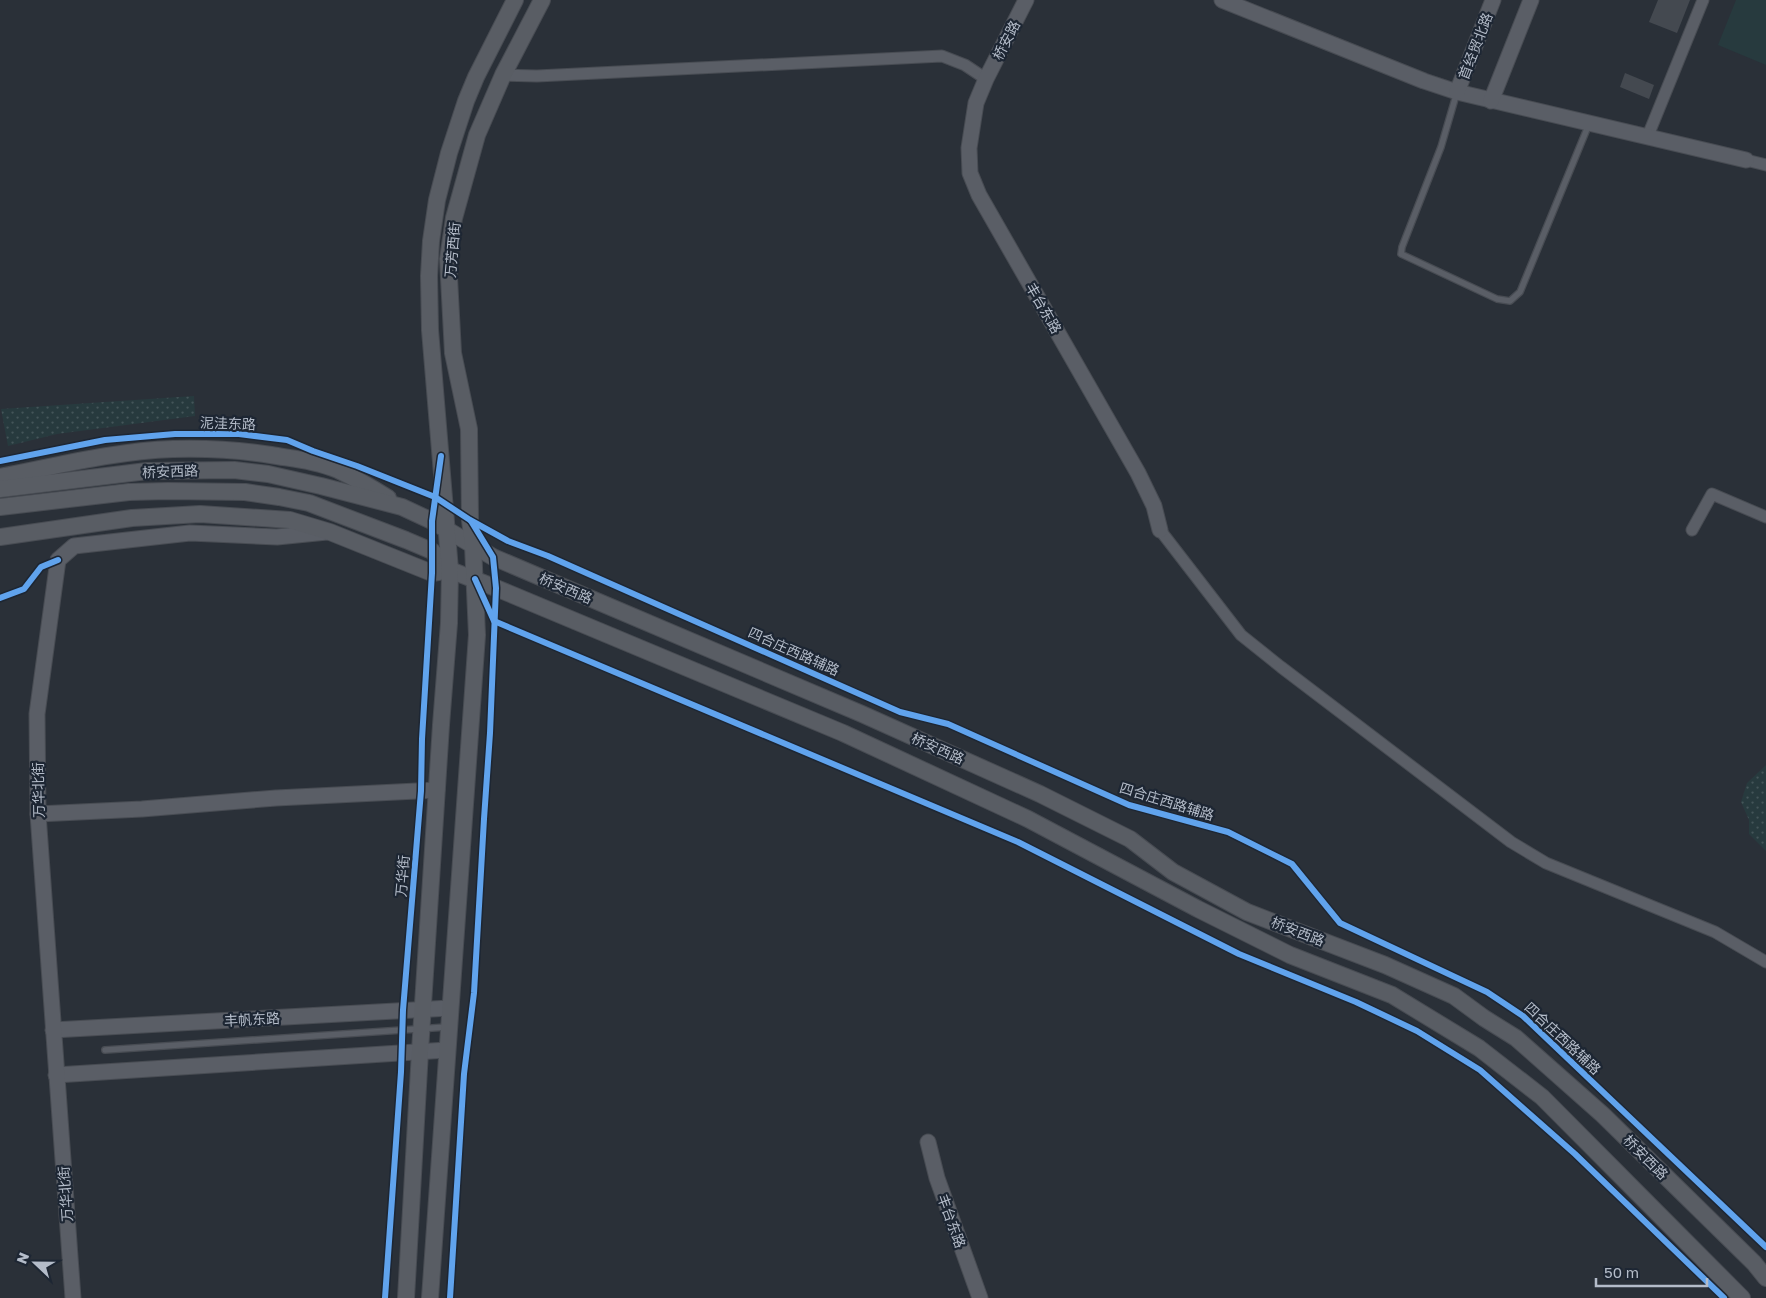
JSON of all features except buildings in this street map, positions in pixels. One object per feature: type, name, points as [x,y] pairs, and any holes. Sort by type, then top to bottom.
[{"type":"main road","name":"万芳西街","points":[[446,529],[430,330],[429,276],[431,241],[442,182],[466,101],[480,68],[515,0]]},
{"type":"main road","name":"万芳西街","points":[[473,546],[470,520],[468,429],[453,352],[448,260],[454,218],[477,135],[503,75],[542,0]]},
{"type":"main road","name":"泥洼东路","points":[[0,477],[109,456],[172,449],[246,452],[308,461],[337,470],[372,488],[402,507]]},
{"type":"main road","name":"桥安西路","points":[[0,489],[147,471],[234,470],[277,476],[402,507],[446,529],[473,546],[516,566],[853,710],[1040,794],[1130,839],[1174,872],[1247,912],[1385,965],[1454,996],[1516,1038],[1603,1115],[1754,1263],[1766,1278]]},
{"type":"main road","name":"桥安西路","points":[[0,507],[129,492],[202,490],[245,492],[308,503],[432,551],[450,570],[843,733],[1028,820],[1290,955],[1392,995],[1479,1048],[1542,1097],[1742,1298]]},
{"type":"main road","points":[[0,537],[132,518],[200,514],[290,520],[330,532],[432,573],[450,570]]},
{"type":"main road","points":[[406,1298],[420,1051],[449,623],[450,570],[446,529]]},
{"type":"main road","points":[[430,1298],[478,635],[473,546]]},
{"type":"street","name":"桥安路","points":[[986,79],[1026,0]]},
{"type":"street","points":[[1222,0],[1424,81],[1457,92],[1766,165]]},
{"type":"street","name":"首经贸北路","points":[[1457,92],[1493,0]]},
{"type":"street","points":[[1491,101],[1531,0]]},
{"type":"street","points":[[1647,138],[1703,0]]},
{"type":"street","points":[[503,75],[547,76],[942,56],[965,65],[986,79]]},
{"type":"street","name":"丰台东路","points":[[986,79],[976,103],[969,148],[970,172],[979,195],[1138,473],[1154,506],[1160,530]]},
{"type":"street","points":[[1692,530],[1712,494],[1766,517]]},
{"type":"street","points":[[1160,530],[1241,635],[1511,842],[1546,863],[1715,932],[1766,962]]},
{"type":"street","name":"万华北街","points":[[72,1298],[38,814],[37,714],[58,560],[74,546],[190,533],[277,537],[330,532]]},
{"type":"street","points":[[38,814],[142,809],[276,798],[437,790]]},
{"type":"street","name":"丰帆东路","points":[[53,1030],[450,1008]]},
{"type":"street","points":[[56,1075],[447,1050]]},
{"type":"street","name":"丰台东路","points":[[928,1142],[937,1178],[980,1298]]},
{"type":"lane","points":[[1457,92],[1441,147],[1402,247],[1401,254],[1496,299],[1510,301],[1520,292],[1589,124]]},
{"type":"lane","points":[[104,1050],[449,1027]]},
{"type":"green space","points":[[1736,0],[1766,0],[1766,65],[1718,45]]},
{"type":"green space","points":[[194,396],[195,416],[57,434],[8,446],[1,409]]},
{"type":"green space","points":[[1766,765],[1766,851],[1749,834],[1749,820],[1741,802],[1747,783]]},
{"type":"cycle path","name":"四合庄西路辅路","points":[[0,461],[105,440],[175,434],[239,434],[287,440],[435,497],[470,520],[508,541],[548,556],[900,712],[948,724],[1129,805],[1228,832],[1292,864],[1340,923],[1487,992],[1523,1016],[1766,1247]]},
{"type":"cycle path","name":"万华街","points":[[385,1298],[401,1072],[403,1010],[421,791],[422,739],[432,573],[432,521],[441,456]]},
{"type":"cycle path","points":[[450,1298],[464,1074],[474,993],[490,733],[496,588],[493,557],[471,521]]},
{"type":"cycle path","points":[[0,598],[24,589],[41,567],[58,560]]},
{"type":"cycle path","points":[[475,579],[494,621],[1018,842],[1239,954],[1356,1002],[1417,1031],[1480,1070],[1575,1154],[1724,1298]]}]
